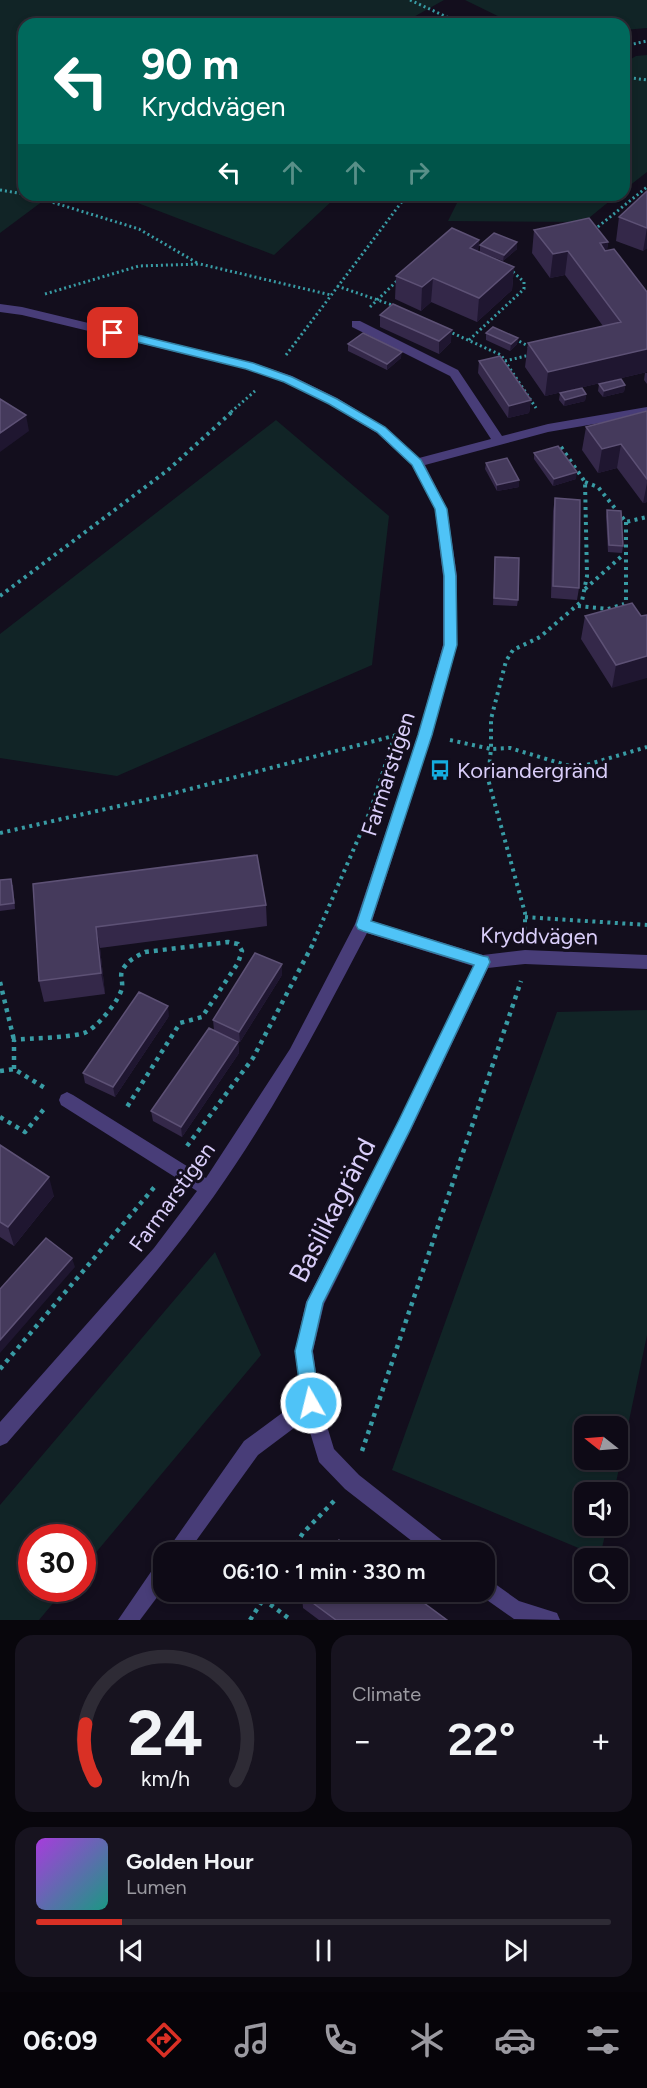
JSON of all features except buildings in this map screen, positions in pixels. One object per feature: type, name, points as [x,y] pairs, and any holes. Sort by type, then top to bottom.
[{"type":"street","name":"Farmarstigen","points":[[0,308],[22,311],[250,366],[288,379],[333,401],[381,430],[417,463],[441,509],[450,576],[450,645],[425,735],[363,925],[296,1054],[209,1189],[160,1254],[0,1436]]},
{"type":"street","points":[[356,324],[454,373],[498,440]]},
{"type":"street","points":[[417,463],[548,428],[647,411]]},
{"type":"street","name":"Kryddvägen","points":[[363,925],[483,962],[525,957],[647,962]]},
{"type":"street","name":"Basilikagränd","points":[[428,1542],[352,1482],[326,1455],[311,1403],[304,1351],[315,1302],[405,1125],[483,962]]},
{"type":"street","points":[[61,1097],[209,1189]]},
{"type":"street","points":[[183,1542],[251,1448],[311,1403]]},
{"type":"street","points":[[128,1620],[153,1585]]},
{"type":"street","points":[[495,1594],[514,1609],[550,1620]]},
{"type":"path","points":[[410,0],[449,18]]},
{"type":"path","points":[[630,45],[647,42]]},
{"type":"path","points":[[630,78],[647,80]]},
{"type":"path","points":[[630,201],[647,187]]},
{"type":"path","points":[[0,190],[18,193]]},
{"type":"path","points":[[48,201],[139,230],[200,264]]},
{"type":"path","points":[[282,360],[402,201]]},
{"type":"path","points":[[591,232],[630,201]]},
{"type":"path","points":[[42,295],[139,266],[200,264],[331,295]]},
{"type":"path","points":[[468,340],[524,289],[524,282],[508,268]]},
{"type":"path","points":[[356,324],[377,298],[403,276]]},
{"type":"path","points":[[337,286],[377,298],[403,310]]},
{"type":"path","points":[[485,325],[495,329]]},
{"type":"path","points":[[447,330],[501,355],[585,482],[598,488],[626,522],[624,604],[626,610],[632,613]]},
{"type":"path","points":[[513,339],[532,348]]},
{"type":"path","points":[[505,360],[532,355]]},
{"type":"path","points":[[0,596],[168,470],[262,384]]},
{"type":"path","points":[[297,1542],[303,1533],[352,1482],[521,981],[525,957],[525,917],[488,779],[491,719],[506,661],[513,650],[540,637],[582,601],[587,576],[585,482]]},
{"type":"path","points":[[626,522],[647,517]]},
{"type":"path","points":[[584,590],[625,554]]},
{"type":"path","points":[[578,606],[608,609],[624,604]]},
{"type":"path","points":[[0,1368],[173,1165],[254,1058],[317,935],[371,809],[395,734]]},
{"type":"path","points":[[0,833],[163,796],[395,734],[425,735],[491,749],[510,748],[576,768],[647,747]]},
{"type":"path","points":[[525,917],[647,925]]},
{"type":"path","points":[[14,1040],[85,1033],[94,1026],[118,997],[123,986],[120,976],[125,965],[134,957],[145,952],[228,942],[238,944],[242,951],[238,963],[202,1017],[180,1023],[114,1128]]},
{"type":"path","points":[[0,982],[14,1040],[14,1070]]},
{"type":"path","points":[[0,1071],[14,1070],[61,1097],[24,1132],[0,1117]]},
{"type":"path","points":[[250,1620],[261,1602]]},
{"type":"path","points":[[267,1602],[291,1620]]},
{"type":"green space","points":[[0,0],[444,0],[412,18],[18,18],[18,201],[43,201],[0,233]]},
{"type":"green space","points":[[465,0],[647,0],[647,28],[630,29],[630,18],[502,18]]},
{"type":"green space","points":[[647,55],[647,172],[630,185],[630,60],[636,56]]},
{"type":"green space","points":[[133,201],[332,201],[274,255]]},
{"type":"green space","points":[[458,201],[610,201],[584,222],[448,221]]},
{"type":"green space","points":[[276,420],[389,516],[372,665],[117,776],[0,758],[0,634]]},
{"type":"green space","points":[[647,1010],[647,1335],[628,1425],[628,1416],[574,1416],[574,1470],[619,1470],[616,1482],[574,1482],[574,1536],[605,1536],[602,1548],[578,1548],[392,1470],[557,1012]]},
{"type":"green space","points":[[215,1252],[261,1355],[96,1552],[96,1524],[18,1524],[18,1602],[54,1602],[39,1620],[0,1620],[0,1505]]},
{"type":"place","name":"Koriandergränd","points":[[440,770]]},
{"type":"route","points":[[113,333],[250,366],[288,379],[333,401],[381,430],[417,463],[441,509],[450,576],[450,645],[425,735],[363,925],[483,962],[405,1125],[315,1302],[304,1351],[311,1403]]}]
